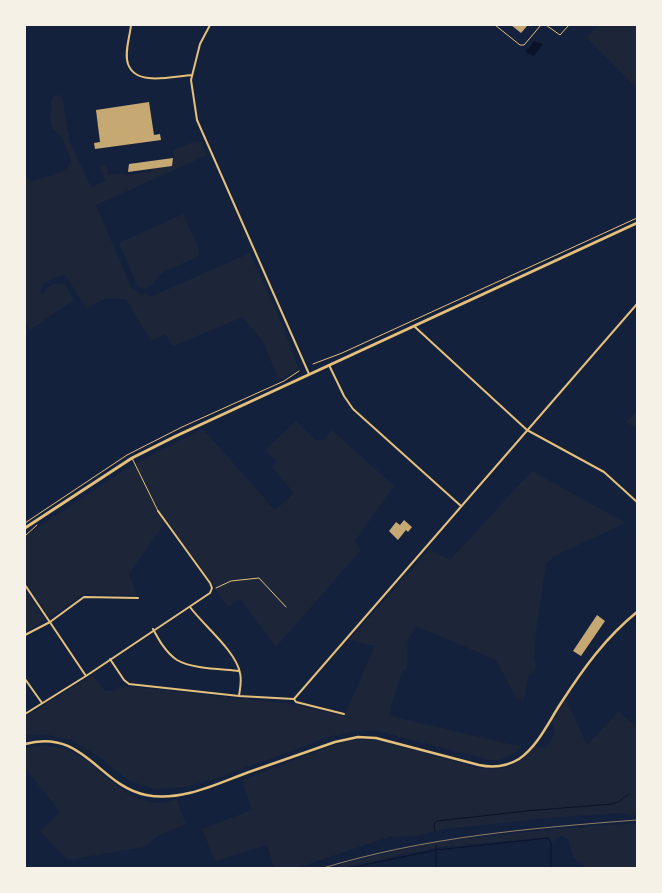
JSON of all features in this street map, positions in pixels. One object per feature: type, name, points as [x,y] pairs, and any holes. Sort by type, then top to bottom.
[{"type":"main road","points":[[25,528],[132,458],[162,443],[637,223]]},
{"type":"street","points":[[131,25],[127,55],[128,64],[138,76],[146,78],[192,75]]},
{"type":"street","points":[[210,25],[200,44],[192,75],[192,94],[197,120],[309,374]]},
{"type":"street","points":[[294,699],[637,304]]},
{"type":"street","points":[[414,326],[527,430],[604,472],[637,502]]},
{"type":"street","points":[[329,365],[344,396],[353,409],[461,506]]},
{"type":"street","points":[[25,714],[86,676],[152,630],[210,593],[212,588],[208,579],[158,511]]},
{"type":"street","points":[[25,585],[86,676]]},
{"type":"street","points":[[25,634],[50,622],[84,597],[138,598]]},
{"type":"street","points":[[189,606],[224,644],[240,671],[239,696]]},
{"type":"street","points":[[25,744],[45,741],[61,743],[74,748],[94,761],[113,780],[126,789],[145,795],[162,797],[191,793],[335,742],[358,737],[376,738],[479,764],[499,767],[514,762],[529,750],[588,662],[612,634],[637,612]]},
{"type":"street","points":[[152,630],[168,651],[178,660],[192,665],[240,671]]},
{"type":"street","points":[[110,659],[124,680],[129,684],[239,696],[294,699],[296,702],[344,714]]},
{"type":"street","points":[[25,679],[42,703]]},
{"type":"lane","points":[[495,25],[520,46],[524,46],[541,25]]},
{"type":"lane","points":[[546,25],[560,36],[569,25]]},
{"type":"lane","points":[[132,458],[158,511]]},
{"type":"path","points":[[313,364],[342,353],[637,218]]},
{"type":"path","points":[[25,523],[127,455],[284,380],[299,371]]},
{"type":"path","points":[[25,536],[36,526]]},
{"type":"path","points":[[212,588],[230,581],[259,578],[286,607]]},
{"type":"shaded area","points":[[598,25],[637,25],[637,88],[587,38]]},
{"type":"shaded area","points":[[534,41],[543,44],[534,56],[525,52]]},
{"type":"shaded area","points":[[60,95],[62,97],[70,142],[91,187],[106,181],[99,166],[106,165],[108,175],[151,172],[151,169],[172,166],[174,161],[173,150],[196,141],[201,142],[207,155],[96,205],[132,289],[141,294],[147,293],[150,297],[250,253],[285,331],[298,368],[294,372],[279,380],[263,342],[243,317],[173,346],[165,334],[151,341],[126,299],[103,299],[87,309],[65,275],[53,278],[43,284],[40,293],[43,294],[52,285],[65,284],[74,300],[30,330],[25,323],[25,177],[32,181],[49,177],[61,172],[69,165],[71,160],[61,136],[53,129],[50,119],[52,98]]},
{"type":"shaded area","points":[[183,214],[198,247],[199,256],[162,273],[150,287],[142,289],[137,285],[119,243]]},
{"type":"shaded area","points":[[637,411],[637,429],[626,422]]},
{"type":"shaded area","points":[[296,421],[315,440],[323,440],[332,430],[394,486],[355,541],[361,550],[276,647],[240,599],[228,607],[167,520],[129,574],[137,595],[83,594],[50,618],[25,581],[25,538],[37,528],[132,465],[203,429],[275,510],[294,493],[272,467],[277,462],[265,450]]},
{"type":"shaded area","points":[[532,471],[626,523],[556,555],[546,564],[536,631],[534,659],[536,666],[535,670],[528,677],[524,701],[517,699],[496,660],[416,626],[408,640],[407,669],[402,671],[391,706],[390,716],[522,747],[511,755],[499,760],[490,760],[377,731],[356,731],[332,736],[214,779],[186,787],[156,789],[129,781],[101,758],[71,740],[43,734],[25,736],[25,717],[93,675],[104,690],[113,691],[124,686],[292,704],[344,716],[375,646],[349,640],[429,550],[450,560]]},
{"type":"shaded area","points":[[25,589],[45,620],[25,632]]},
{"type":"shaded area","points":[[566,699],[587,745],[619,711],[633,725],[637,721],[637,816],[619,813],[548,818],[446,829],[414,836],[389,837],[297,868],[274,868],[267,845],[215,861],[202,829],[252,810],[242,780],[334,745],[353,740],[376,739],[478,768],[503,768],[523,759],[535,747],[546,748],[555,732],[552,720]]},
{"type":"shaded area","points":[[38,746],[60,748],[80,756],[121,789],[144,801],[158,803],[177,800],[186,824],[158,836],[144,847],[67,860],[40,831],[60,812],[25,768],[25,748]]},
{"type":"shaded area","points":[[637,823],[637,868],[587,868],[573,858],[569,840],[562,836],[555,839],[552,843],[549,837],[435,848],[341,868],[341,864],[436,842],[555,829]]},
{"type":"building","points":[[511,25],[528,25],[521,33]]},
{"type":"building","points":[[149,102],[154,135],[160,134],[161,140],[95,149],[94,143],[100,142],[96,110]]},
{"type":"building","points":[[173,158],[172,166],[128,172],[129,164]]},
{"type":"building","points":[[404,520],[412,527],[408,532],[406,530],[398,540],[389,531],[396,522],[400,525]]},
{"type":"building","points":[[597,615],[605,621],[581,656],[573,651]]},
{"type":"waterway","points":[[435,832],[434,824],[437,821],[612,804],[629,794]]},
{"type":"waterway","points":[[349,868],[436,850],[548,838],[551,843],[551,868]]},
{"type":"waterway","points":[[436,845],[436,868]]},
{"type":"railway","points":[[323,868],[361,857],[478,835],[637,820]]}]
